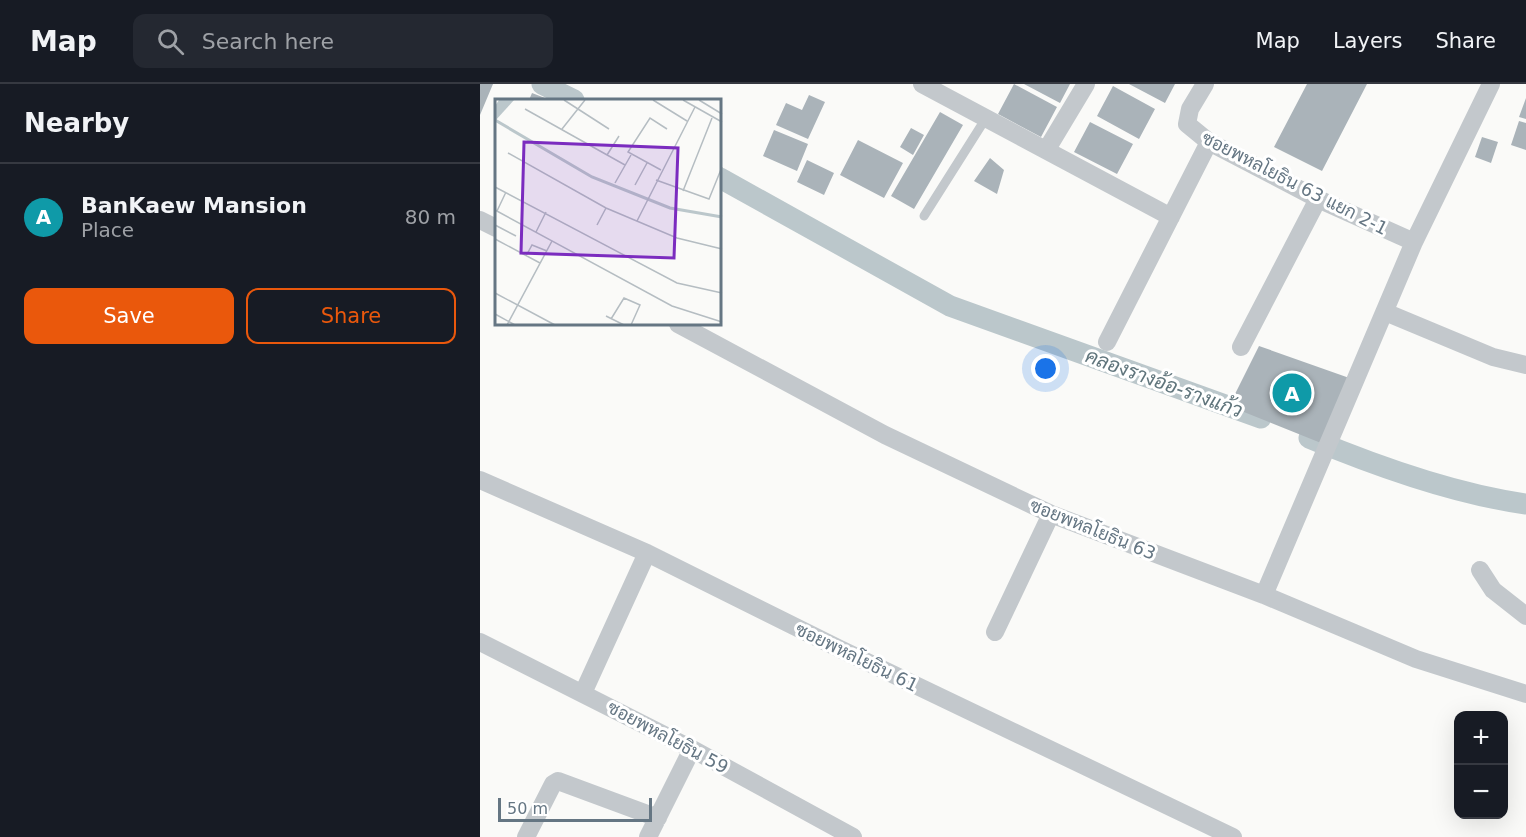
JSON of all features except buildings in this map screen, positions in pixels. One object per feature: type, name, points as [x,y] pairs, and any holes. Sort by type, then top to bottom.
[{"type":"street","points":[[922,84],[1171,217]]},
{"type":"street","points":[[1047,149],[1086,84]]},
{"type":"street","name":"ซอยพหลโยธิน 63 แยก 2-1","points":[[1205,84],[1190,109],[1187,124],[1209,142],[1318,199],[1414,242]]},
{"type":"street","points":[[1264,595],[1414,242],[1491,84]]},
{"type":"street","points":[[1107,342],[1209,142]]},
{"type":"street","points":[[1241,347],[1318,199]]},
{"type":"street","points":[[480,220],[495,228]]},
{"type":"street","points":[[1385,312],[1493,357],[1526,365]]},
{"type":"street","name":"ซอยพหลโยธิน 63","points":[[682,326],[885,435],[1051,514],[1264,595],[1416,659],[1526,694]]},
{"type":"street","name":"ซอยพหลโยธิน 61","points":[[480,480],[646,552],[851,654],[1233,837]]},
{"type":"street","points":[[995,632],[1051,514]]},
{"type":"street","points":[[583,693],[646,552]]},
{"type":"street","points":[[1480,570],[1493,590],[1526,616]]},
{"type":"street","name":"ซอยพหลโยธิน 59","points":[[480,642],[692,749],[853,837]]},
{"type":"street","points":[[648,837],[692,749]]},
{"type":"street","points":[[526,837],[553,784],[558,781],[658,818]]},
{"type":"lane","points":[[924,216],[986,118]]},
{"type":"waterway","name":"คลองรางอ้อ-รางแก้ว","points":[[542,84],[572,99]]},
{"type":"waterway","name":"คลองรางอ้อ-รางแก้ว","points":[[722,179],[950,306],[1261,418]]},
{"type":"waterway","name":"คลองรางอ้อ-รางแก้ว","points":[[1309,438],[1416,478],[1471,493],[1526,504]]},
{"type":"place","name":"BanKaew Mansion","points":[[1292,393]]}]
